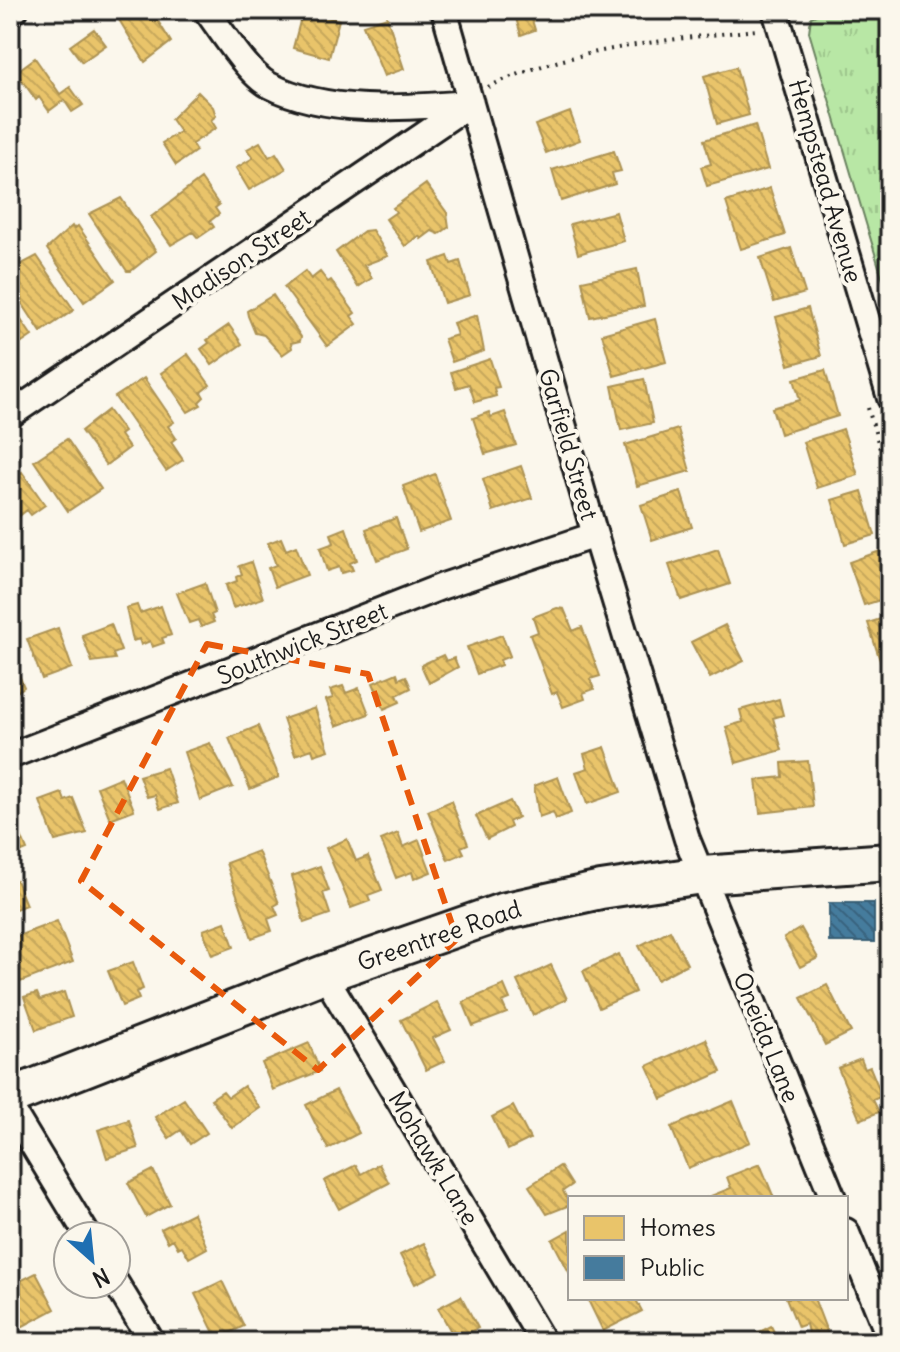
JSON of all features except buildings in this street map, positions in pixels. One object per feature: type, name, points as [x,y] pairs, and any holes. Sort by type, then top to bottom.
[{"type":"street","points":[[206,10],[234,48],[267,84],[323,101],[389,110],[469,95]]},
{"type":"street","name":"Garfield Street","points":[[444,10],[595,535],[687,839],[702,875]]},
{"type":"street","name":"Hempstead Avenue","points":[[778,18],[890,398]]},
{"type":"street","name":"Madison Street","points":[[10,415],[469,95]]},
{"type":"street","name":"Southwick Street","points":[[10,756],[443,586],[595,535]]},
{"type":"street","name":"Greentree Road","points":[[10,1097],[324,974],[514,908],[601,890],[702,875],[890,862]]},
{"type":"street","name":"Oneida Lane","points":[[702,875],[832,1196]]},
{"type":"street","name":"Mohawk Lane","points":[[324,974],[543,1342]]},
{"type":"street","points":[[10,1107],[78,1220]]},
{"type":"street","points":[[848,1236],[890,1339]]},
{"type":"street","points":[[126,1300],[152,1342]]},
{"type":"path","points":[[469,95],[538,69],[651,41],[778,18]]},
{"type":"highlighted area","points":[[207,644],[368,674],[457,939],[318,1070],[81,881]]},
{"type":"green space","points":[[827,10],[890,10],[890,304],[809,32],[811,17]]}]
